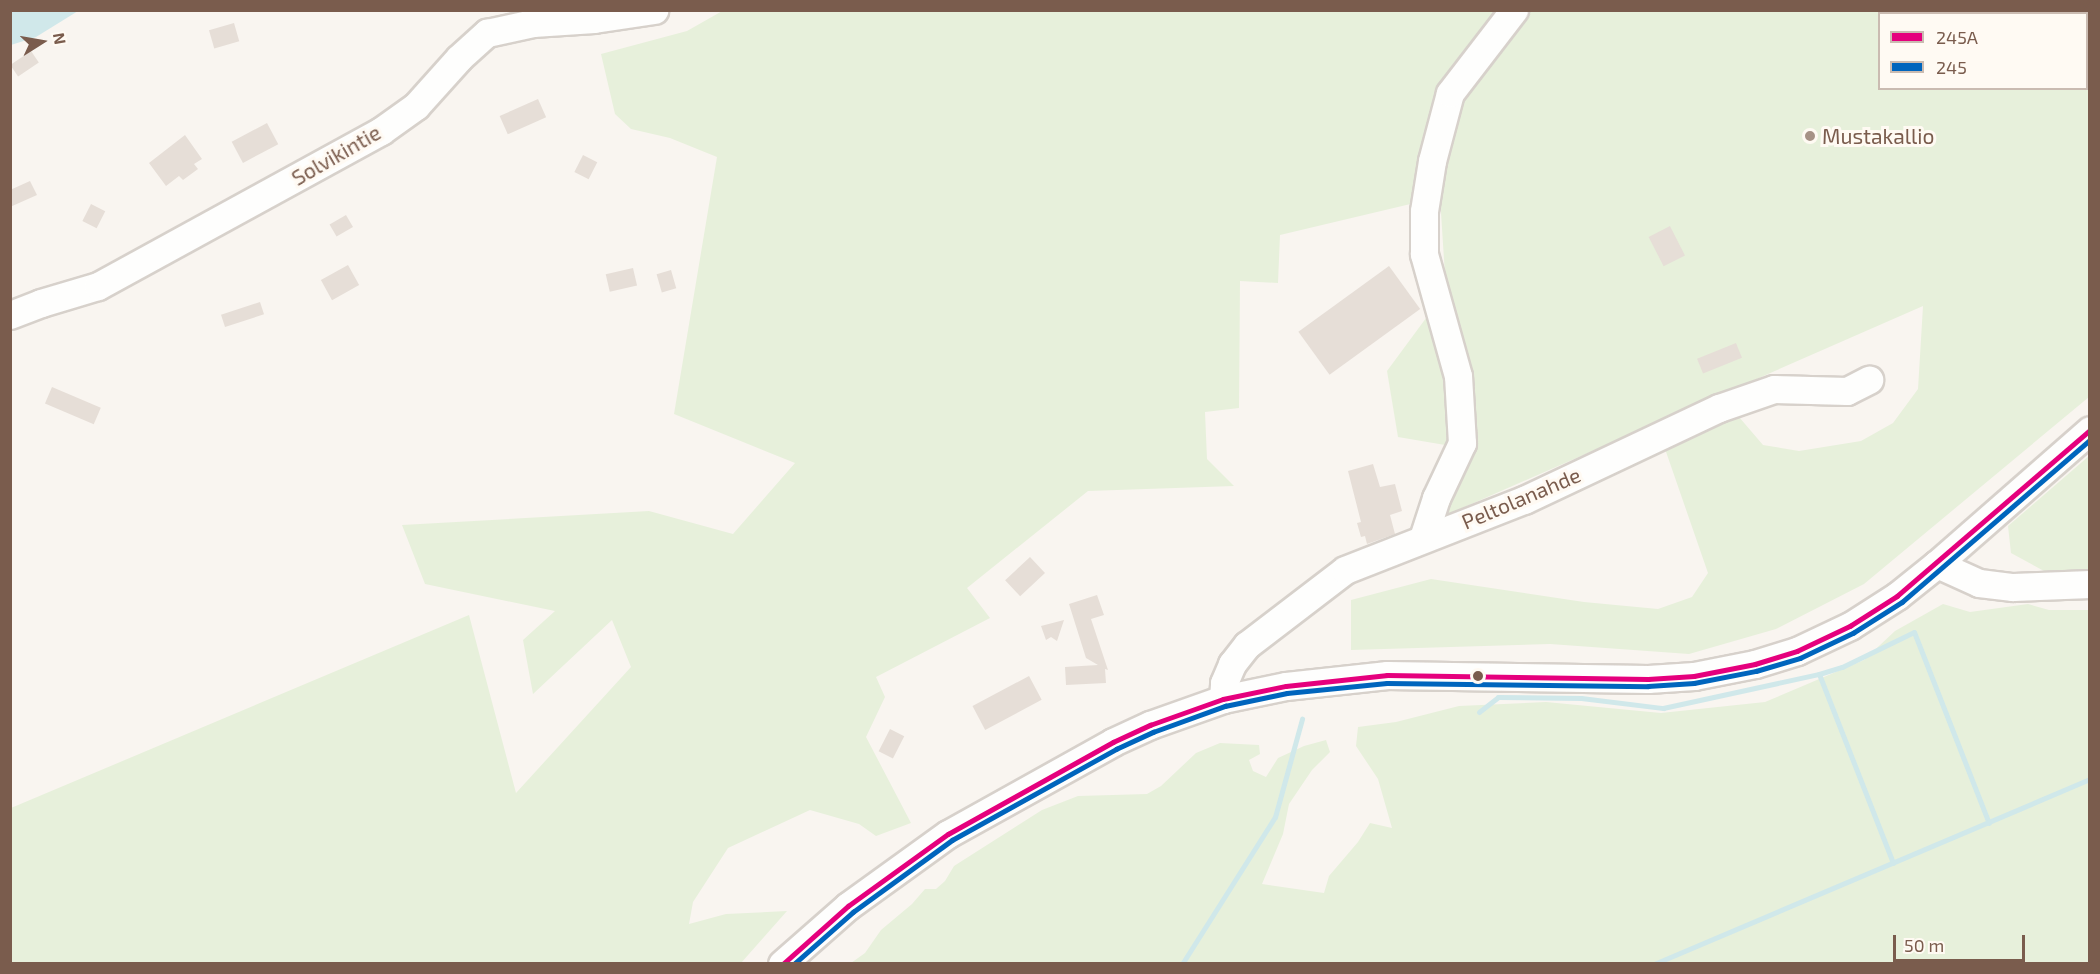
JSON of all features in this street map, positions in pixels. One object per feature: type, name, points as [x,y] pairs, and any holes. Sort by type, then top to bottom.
[{"type":"street","name":"Solvikintie","points":[[10,315],[98,286],[381,131],[416,106],[459,58],[487,33],[533,23],[594,20],[654,10]]},
{"type":"street","points":[[1423,538],[1436,498],[1462,443],[1458,376],[1424,254],[1425,211],[1432,161],[1449,93],[1514,10]]},
{"type":"street","name":"Peltolanahde","points":[[1223,699],[1224,683],[1232,664],[1246,645],[1345,570],[1524,500],[1719,408],[1752,396],[1774,389],[1847,391],[1869,380]]},
{"type":"street","points":[[782,963],[848,906],[948,834],[1113,742],[1150,725],[1223,699],[1286,686],[1387,675],[1648,679],[1715,673],[1797,651],[1850,626],[1897,596],[1937,564],[2090,430]]},
{"type":"street","points":[[1937,564],[1979,583],[2013,587],[2090,584]]},
{"type":"green space","points":[[724,10],[2089,11],[2089,397],[1864,584],[1776,629],[1689,654],[1550,644],[1351,650],[1351,600],[1431,579],[1584,602],[1658,609],[1692,597],[1708,573],[1664,446],[1733,410],[1763,445],[1799,451],[1861,441],[1893,423],[1918,389],[1923,306],[1419,527],[1451,446],[1398,437],[1387,371],[1446,291],[1440,197],[1280,235],[1278,283],[1240,281],[1239,408],[1205,412],[1207,459],[1234,486],[1088,491],[967,588],[990,618],[876,677],[885,697],[866,737],[911,823],[876,836],[859,824],[810,810],[728,848],[693,902],[689,924],[726,914],[787,911],[741,963],[11,964],[11,808],[469,615],[516,793],[631,667],[612,620],[533,694],[523,640],[555,611],[425,584],[402,525],[649,511],[733,534],[795,463],[674,414],[717,157],[670,138],[631,129],[615,114],[601,54],[687,31]]},
{"type":"green space","points":[[2089,456],[2089,571],[2044,571],[2011,553],[2008,526]]},
{"type":"green space","points":[[1943,604],[1970,612],[2028,604],[2049,610],[2089,610],[2089,963],[851,963],[865,953],[881,930],[912,904],[925,889],[936,889],[945,881],[954,866],[1042,810],[1078,796],[1147,794],[1161,786],[1196,753],[1220,743],[1259,745],[1260,754],[1249,760],[1253,771],[1266,777],[1278,758],[1304,746],[1326,740],[1330,752],[1312,770],[1289,804],[1283,834],[1262,884],[1324,893],[1329,876],[1358,842],[1370,823],[1392,828],[1378,779],[1356,746],[1358,727],[1396,722],[1459,706],[1546,702],[1661,713],[1765,702],[1864,660],[1895,631]]},
{"type":"water","points":[[11,10],[78,11],[36,37],[11,45]]},
{"type":"building","points":[[234,23],[239,41],[214,48],[209,30]]},
{"type":"building","points":[[31,51],[39,63],[18,77],[10,65]]},
{"type":"building","points":[[538,99],[546,117],[508,134],[500,116]]},
{"type":"building","points":[[267,123],[278,144],[243,163],[232,142]]},
{"type":"building","points":[[185,135],[202,159],[194,164],[198,169],[183,180],[179,176],[166,186],[149,163]]},
{"type":"building","points":[[583,155],[597,162],[589,179],[574,172]]},
{"type":"building","points":[[30,181],[37,195],[10,207],[10,190]]},
{"type":"building","points":[[91,204],[105,211],[97,228],[82,221]]},
{"type":"building","points":[[346,215],[353,227],[337,237],[330,225]]},
{"type":"building","points":[[1670,226],[1685,255],[1664,266],[1649,237]]},
{"type":"building","points":[[348,265],[359,285],[332,300],[321,280]]},
{"type":"building","points":[[1389,266],[1420,309],[1330,375],[1298,332]]},
{"type":"building","points":[[633,268],[637,286],[610,292],[606,274]]},
{"type":"building","points":[[671,270],[676,288],[662,292],[657,274]]},
{"type":"building","points":[[260,302],[264,314],[225,327],[221,315]]},
{"type":"building","points":[[1736,343],[1742,358],[1703,374],[1697,359]]},
{"type":"building","points":[[52,387],[101,408],[94,424],[45,404]]},
{"type":"building","points":[[1373,464],[1380,487],[1395,484],[1402,511],[1390,515],[1395,534],[1367,544],[1365,536],[1361,537],[1357,523],[1361,522],[1348,471]]},
{"type":"building","points":[[1030,557],[1045,573],[1020,596],[1005,580]]},
{"type":"building","points":[[1097,595],[1104,615],[1091,619],[1108,670],[1105,669],[1106,683],[1066,685],[1065,667],[1098,665],[1086,658],[1069,604]]},
{"type":"building","points":[[1064,620],[1057,641],[1051,637],[1046,640],[1041,626]]},
{"type":"building","points":[[1029,676],[1042,700],[985,730],[972,706]]},
{"type":"building","points":[[890,729],[904,736],[893,759],[879,751]]},
{"type":"waterway","points":[[1479,712],[1498,697],[1581,698],[1663,708],[1819,674],[1842,667],[1914,632],[1989,823]]},
{"type":"waterway","points":[[1819,674],[1893,863]]},
{"type":"waterway","points":[[1182,964],[1275,817],[1302,719]]},
{"type":"waterway","points":[[1654,964],[2090,779]]},
{"type":"transit line","name":"245A","points":[[783,964],[848,906],[948,834],[1113,742],[1150,725],[1223,699],[1286,686],[1387,675],[1648,679],[1694,676],[1755,664],[1797,651],[1850,626],[1897,596],[2090,430]]},
{"type":"transit line","name":"245","points":[[794,964],[853,912],[952,840],[1116,749],[1153,732],[1225,706],[1287,693],[1387,683],[1648,686],[1694,683],[1756,671],[1800,658],[1853,633],[1902,602],[2090,440]]},
{"type":"place","name":"Mustakallio","points":[[1810,136]]}]
